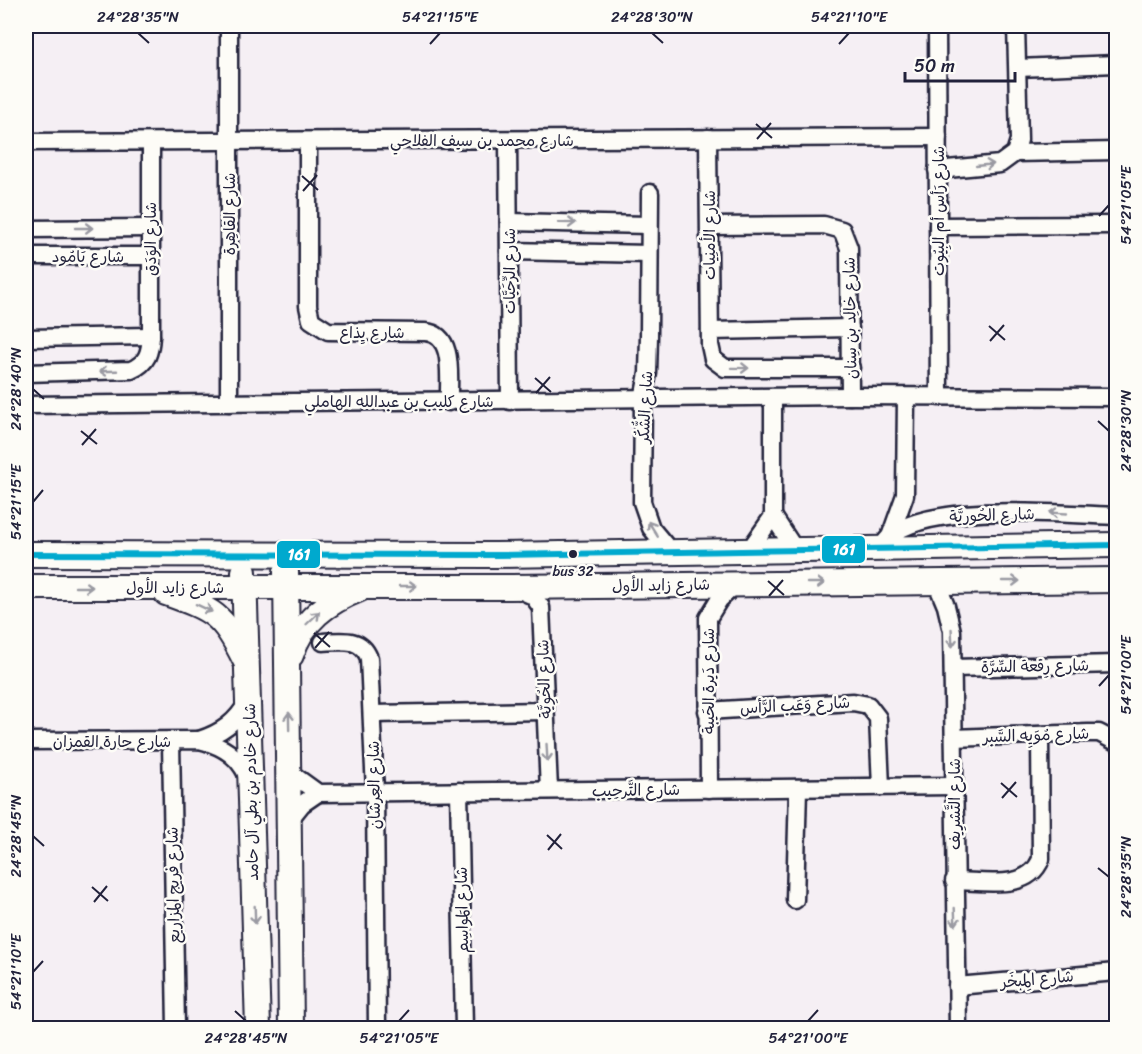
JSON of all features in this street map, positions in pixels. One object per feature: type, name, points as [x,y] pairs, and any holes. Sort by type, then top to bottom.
[{"type":"main road","name":"شارع زايد الأول","points":[[26,554],[285,556],[748,552],[796,551],[885,542],[1116,545]]},
{"type":"main road","name":"شارع خادم بن بطي آل حامد","points":[[244,555],[258,1029]]},
{"type":"main road","points":[[285,556],[291,1029]]},
{"type":"main road","name":"شارع زايد الأول","points":[[26,587],[511,587],[1116,580]]},
{"type":"main road","points":[[288,669],[297,638],[310,618],[336,600],[368,586]]},
{"type":"main road","points":[[149,587],[204,608],[220,617],[231,632],[249,668]]},
{"type":"street","name":"شارع القاهِرة","points":[[229,26],[229,403]]},
{"type":"street","name":"شارع رَأس أم البِيُوت","points":[[937,26],[939,397]]},
{"type":"street","points":[[1015,153],[1019,140],[1016,26]]},
{"type":"street","points":[[1018,68],[1116,64]]},
{"type":"street","name":"شارع محمد بن سيف الفلاحي","points":[[26,142],[938,137]]},
{"type":"street","name":"شارع الأمنِيات","points":[[708,138],[710,353],[713,359],[725,368],[851,368]]},
{"type":"street","name":"شارع الرِّحَيَّات","points":[[508,140],[510,401]]},
{"type":"street","name":"شارع يِذاع","points":[[308,141],[308,306],[311,320],[328,332],[425,332],[439,336],[446,348],[449,402]]},
{"type":"street","name":"شارع الوَدَق","points":[[150,340],[151,142]]},
{"type":"street","points":[[937,170],[1000,164],[1015,153],[1116,151]]},
{"type":"street","name":"شارع الشُّكُر","points":[[650,193],[648,369],[643,400],[642,502],[651,528],[671,552]]},
{"type":"street","points":[[509,222],[649,225]]},
{"type":"street","name":"شارع خالِد بن سِنان","points":[[710,226],[829,225],[842,230],[849,248],[850,396]]},
{"type":"street","points":[[938,226],[1116,225]]},
{"type":"street","points":[[26,229],[150,228]]},
{"type":"street","points":[[509,252],[648,254]]},
{"type":"street","name":"شارع يَامُود","points":[[26,256],[150,256]]},
{"type":"street","points":[[710,331],[850,328]]},
{"type":"street","points":[[26,338],[150,340],[146,361],[131,370],[26,373]]},
{"type":"street","name":"شارع كليب بن عبدالله الهاملي","points":[[26,405],[773,399],[850,396],[1116,397]]},
{"type":"street","points":[[885,542],[905,495],[906,397]]},
{"type":"street","points":[[773,399],[773,516],[796,551]]},
{"type":"street","points":[[905,495],[912,507],[931,517]]},
{"type":"street","name":"شارع الحُوريَّة","points":[[885,542],[931,517],[1016,512],[1116,516]]},
{"type":"street","points":[[748,552],[773,516]]},
{"type":"street","name":"شارع التَّشرِيف","points":[[936,582],[951,623],[958,1029]]},
{"type":"street","name":"شارع دَيرة الحَيبة","points":[[709,789],[708,618],[719,600],[736,584]]},
{"type":"street","name":"شارع الحُوِيَّة","points":[[511,587],[533,596],[542,607],[549,790]]},
{"type":"street","name":"شارع العِرشان","points":[[323,642],[352,641],[367,652],[375,792],[377,1029]]},
{"type":"street","name":"شارع رِقعة السِّرَّة","points":[[953,668],[1116,664]]},
{"type":"street","name":"شارع حارة القمزان","points":[[199,740],[224,730],[234,722],[249,699]]},
{"type":"street","name":"شارع وَعَب الرَّأس","points":[[707,711],[853,702],[868,705],[878,718],[881,787]]},
{"type":"street","points":[[372,714],[545,711]]},
{"type":"street","name":"شارع مُوَيِه السَّبر","points":[[954,738],[1099,734],[1116,742]]},
{"type":"street","points":[[954,881],[1021,881],[1037,868],[1041,859],[1040,736]]},
{"type":"street","name":"شارع حارة القمزان","points":[[26,741],[199,740],[211,743],[232,754],[240,763],[250,784]]},
{"type":"street","name":"شارع فريج المزاريع","points":[[171,741],[176,1029]]},
{"type":"street","points":[[289,772],[318,793],[302,804],[290,819]]},
{"type":"street","name":"شارع التَّرحِيب","points":[[318,793],[954,786]]},
{"type":"street","points":[[795,900],[798,788]]},
{"type":"street","name":"شارع المَواسِم","points":[[459,791],[464,1029]]},
{"type":"street","name":"شارع المِبخَر","points":[[957,986],[1116,972]]},
{"type":"transit line","name":"161","points":[[26,554],[495,555],[1116,545]]},
{"type":"place","name":"bus 32","points":[[573,554]]}]
